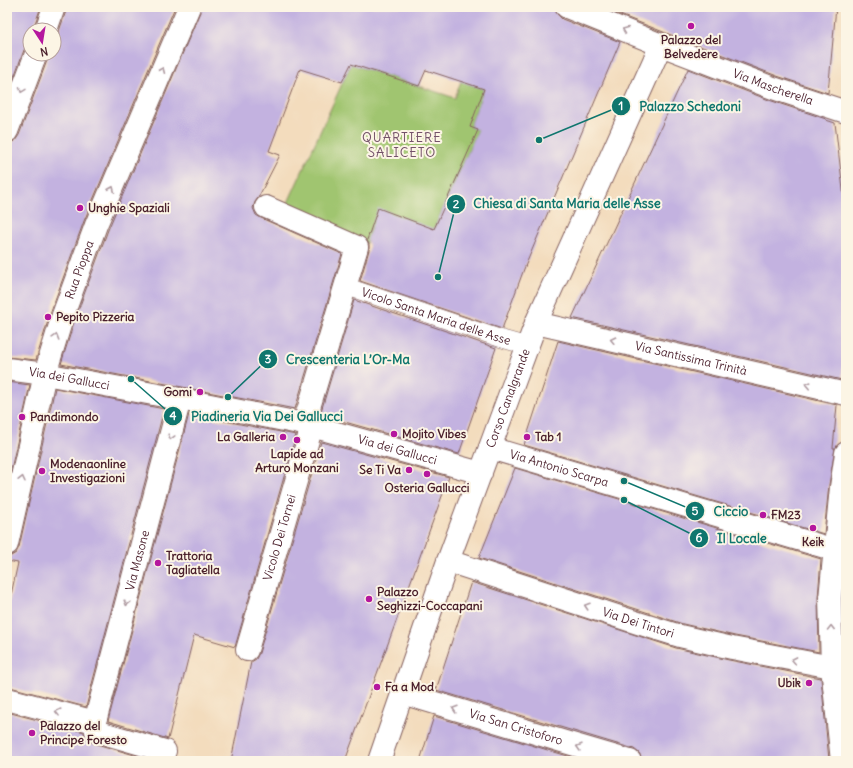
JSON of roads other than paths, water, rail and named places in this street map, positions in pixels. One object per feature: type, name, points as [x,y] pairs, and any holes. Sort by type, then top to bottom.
[{"type":"street","points":[[49,22],[54,7]]},
{"type":"street","name":"Rua Pioppa","points":[[7,544],[45,374],[63,315],[96,225],[189,7]]},
{"type":"street","name":"Via Mascherella","points":[[567,7],[773,88],[846,112]]},
{"type":"street","name":"Corso Canalgrande","points":[[379,761],[448,561],[536,323],[661,45]]},
{"type":"street","points":[[7,131],[33,62]]},
{"type":"street","name":"Vicolo Santa Maria delle Asse","points":[[266,207],[357,247],[345,286],[308,425]]},
{"type":"street","name":"Via Santissima Trinità","points":[[536,323],[846,394]]},
{"type":"street","name":"Via dei Gallucci","points":[[7,369],[45,374],[180,399],[308,425],[481,473]]},
{"type":"street","name":"Via Masone","points":[[95,722],[180,399]]},
{"type":"street","name":"Vicolo Dei Tornei","points":[[247,650],[308,425]]},
{"type":"street","name":"Via Antonio Scarpa","points":[[490,448],[835,550]]},
{"type":"street","points":[[842,761],[832,667],[830,598],[844,487],[846,453]]},
{"type":"street","name":"Via Dei Tintori","points":[[448,561],[680,636],[732,648],[832,667]]},
{"type":"street","name":"Via San Cristoforo","points":[[402,693],[630,761]]},
{"type":"street","points":[[7,699],[95,722],[96,731],[164,751]]},
{"type":"lane","name":"Vicolo Santa Maria delle Asse","points":[[345,286],[527,346]]},
{"type":"place","name":"Palazzo del Belvedere","points":[[691,26]]},
{"type":"place","name":"Palazzo Schedoni","points":[[539,140]]},
{"type":"place","name":"Unghie Spaziali","points":[[80,208]]},
{"type":"place","name":"Chiesa di Santa Maria delle Asse","points":[[438,277]]},
{"type":"place","name":"Pepito Pizzeria","points":[[48,317]]},
{"type":"place","name":"Piadineria Via Dei Gallucci","points":[[131,379]]},
{"type":"place","name":"Gomi","points":[[200,392]]},
{"type":"place","name":"Crescenteria L’Or-Ma","points":[[228,397]]},
{"type":"place","name":"Pandimondo","points":[[22,417]]},
{"type":"place","name":"Mojito Vibes","points":[[394,434]]},
{"type":"place","name":"La Galleria","points":[[283,437]]},
{"type":"place","name":"Tab 1","points":[[527,437]]},
{"type":"place","name":"Lapide ad Arturo Monzani","points":[[297,440]]},
{"type":"place","name":"Se Ti Va","points":[[409,470]]},
{"type":"place","name":"Modenaonline Investigazioni","points":[[42,471]]},
{"type":"place","name":"Osteria Gallucci","points":[[427,474]]},
{"type":"place","name":"Ciccio","points":[[624,481]]},
{"type":"place","name":"Il Locale","points":[[624,500]]},
{"type":"place","name":"FM23","points":[[763,515]]},
{"type":"place","name":"Keik","points":[[813,528]]},
{"type":"place","name":"Trattoria Tagliatella","points":[[158,563]]},
{"type":"place","name":"Palazzo Seghizzi-Coccapani","points":[[369,599]]},
{"type":"place","name":"Ubik","points":[[809,683]]},
{"type":"place","name":"Fa a Mod","points":[[377,687]]},
{"type":"place","name":"Palazzo del Principe Foresto","points":[[32,733]]},
{"type":"district","name":"QUARTIERE SALICETO","points":[[402,144]]}]
